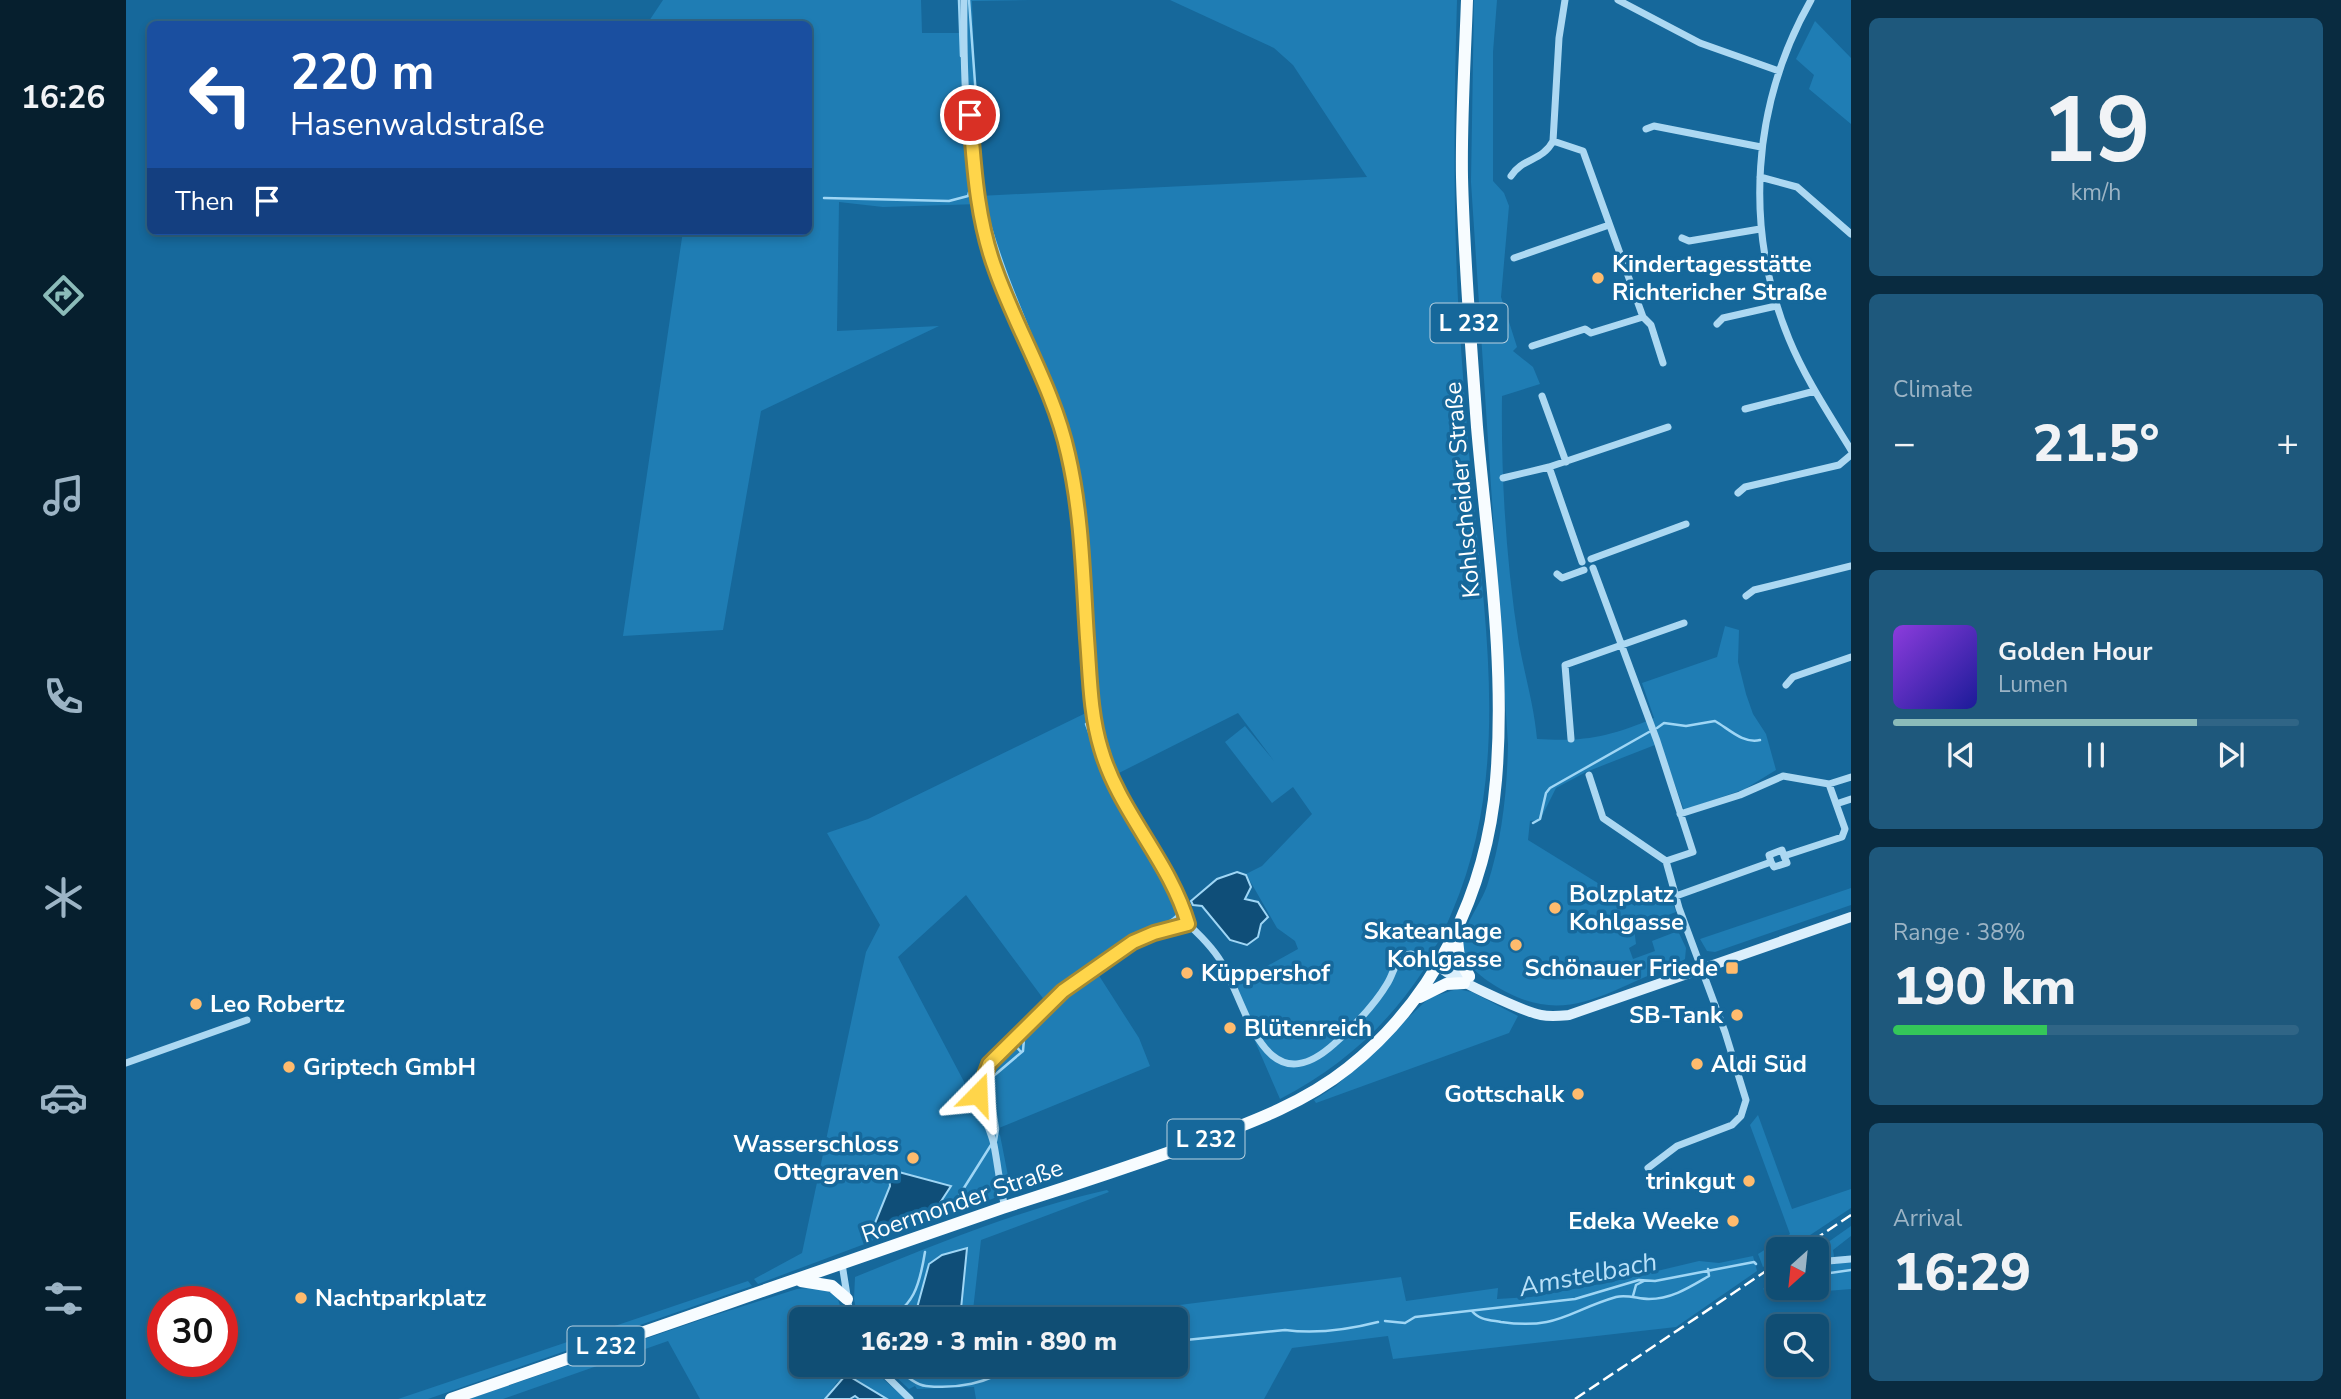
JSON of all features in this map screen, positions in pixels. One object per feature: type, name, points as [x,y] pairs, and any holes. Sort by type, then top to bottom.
[{"type":"main road","name":"Kohlscheider Straße","points":[[1438,965],[1456,931],[1484,852],[1493,811],[1498,746],[1497,669],[1468,306],[1464,214],[1467,0]]},
{"type":"main road","points":[[1438,965],[1445,973],[1466,980],[1528,1011],[1553,1017],[1581,1012],[1851,917]]},
{"type":"main road","points":[[1456,931],[1459,958],[1466,980]]},
{"type":"main road","name":"Roermonder Straße","points":[[451,1399],[1137,1164],[1271,1114],[1320,1088],[1346,1070],[1380,1039],[1414,1001],[1438,965]]},
{"type":"main road","points":[[1414,1001],[1437,987],[1466,980]]},
{"type":"main road","points":[[793,1281],[824,1283],[847,1300]]},
{"type":"street","points":[[964,0],[967,89],[978,198],[995,269],[1068,450],[1078,514],[1091,701],[1101,748],[1114,786],[1176,893],[1188,924],[1223,964],[1262,1049],[1276,1059],[1297,1063],[1323,1052],[1361,1016],[1387,985],[1402,956],[1411,954],[1438,965]]},
{"type":"street","points":[[1511,176],[1519,164],[1541,156],[1553,141],[1559,38],[1565,0]]},
{"type":"street","points":[[1618,0],[1700,43],[1779,71]]},
{"type":"street","points":[[1738,493],[1745,487],[1839,465],[1851,453],[1789,341],[1776,306],[1760,229],[1761,148],[1779,71],[1811,0]]},
{"type":"street","points":[[1646,129],[1654,126],[1761,148]]},
{"type":"street","points":[[1553,141],[1583,151],[1643,317],[1651,325],[1663,363]]},
{"type":"street","points":[[1760,177],[1797,187],[1851,234]]},
{"type":"street","points":[[1514,258],[1609,225]]},
{"type":"street","points":[[1682,238],[1689,241],[1760,229]]},
{"type":"street","points":[[1717,324],[1723,318],[1776,306]]},
{"type":"street","points":[[1532,346],[1585,329],[1591,334],[1643,317]]},
{"type":"street","points":[[1542,343],[1544,354]]},
{"type":"street","points":[[1745,409],[1815,391]]},
{"type":"street","points":[[1542,396],[1566,462]]},
{"type":"street","points":[[1503,478],[1566,462],[1668,427]]},
{"type":"street","points":[[1549,467],[1582,562]]},
{"type":"street","points":[[1591,559],[1686,524]]},
{"type":"street","points":[[1746,597],[1754,590],[1851,566]]},
{"type":"street","points":[[1593,568],[1623,646],[1693,852],[1666,861]]},
{"type":"street","points":[[1557,574],[1562,578],[1584,570]]},
{"type":"street","points":[[1571,740],[1565,665],[1684,623]]},
{"type":"street","points":[[1786,685],[1793,677],[1851,657]]},
{"type":"street","points":[[1589,775],[1603,818],[1666,861],[1700,968],[1745,1093],[1745,1108],[1732,1125],[1678,1146],[1648,1168]]},
{"type":"street","points":[[1680,814],[1740,795],[1783,776],[1829,784],[1851,777]]},
{"type":"street","points":[[1676,896],[1772,862],[1773,867],[1787,863],[1784,856],[1842,837],[1845,829],[1829,784]]},
{"type":"street","points":[[1836,804],[1851,799]]},
{"type":"street","points":[[1005,1208],[993,1143],[978,1094],[989,1064],[1063,991],[1111,957],[1154,933],[1188,924]]},
{"type":"street","points":[[126,1063],[247,1020]]},
{"type":"street","points":[[1829,1261],[1851,1259]]},
{"type":"street","points":[[842,1264],[848,1307]]},
{"type":"street","points":[[887,1377],[910,1399]]},
{"type":"shaded area","points":[[663,0],[921,0],[922,33],[960,33],[963,0],[1031,0],[972,1],[979,196],[1367,177],[1293,65],[1274,48],[1170,0],[1457,0],[1454,150],[1458,300],[1488,660],[1489,711],[1481,813],[1470,863],[1452,912],[1434,948],[1424,955],[1408,952],[1395,961],[1414,958],[1423,966],[1423,971],[1393,1010],[1360,1044],[1322,1074],[1280,1099],[1231,986],[1298,949],[1295,941],[1277,928],[1246,874],[1262,866],[1312,814],[1293,787],[1272,803],[1225,742],[1245,726],[1274,761],[1238,713],[1111,777],[1186,916],[1132,938],[1045,1001],[966,895],[898,957],[970,1093],[974,1095],[978,1117],[987,1113],[984,1094],[990,1074],[1003,1053],[1041,1015],[1096,971],[1139,1038],[1150,1066],[994,1130],[1000,1135],[1011,1191],[968,1209],[937,1217],[934,1212],[950,1186],[895,1171],[889,1175],[890,1186],[873,1228],[881,1235],[870,1242],[758,1284],[754,1279],[802,1253],[866,952],[880,925],[827,833],[868,819],[1092,710],[1078,515],[1066,451],[1044,385],[1005,295],[980,204],[883,207],[839,202],[837,331],[939,326],[761,411],[723,630],[623,636],[682,235],[812,235],[812,21],[649,21]]},
{"type":"shaded area","points":[[1474,0],[1497,0],[1493,52],[1493,181],[1504,193],[1509,206],[1501,297],[1517,347],[1513,351],[1533,367],[1540,384],[1502,396],[1502,458],[1511,582],[1519,644],[1537,739],[1597,737],[1654,718],[1642,683],[1717,657],[1725,626],[1739,630],[1738,662],[1746,694],[1753,714],[1766,734],[1776,770],[1745,789],[1684,810],[1660,743],[1586,772],[1556,788],[1540,820],[1530,821],[1528,840],[1635,906],[1642,891],[1656,901],[1672,900],[1676,912],[1634,928],[1636,944],[1629,948],[1633,959],[1655,951],[1652,941],[1678,931],[1686,948],[1685,959],[1677,964],[1603,995],[1560,1005],[1537,1003],[1512,995],[1476,971],[1463,951],[1463,939],[1487,886],[1500,834],[1508,744],[1471,182]]},
{"type":"shaded area","points":[[1815,21],[1851,58],[1851,124],[1809,89],[1814,75],[1796,59]]},
{"type":"shaded area","points":[[1237,872],[1246,875],[1251,887],[1245,899],[1258,902],[1268,917],[1261,924],[1258,937],[1247,945],[1230,940],[1202,906],[1193,905],[1191,901],[1217,879]]},
{"type":"shaded area","points":[[1851,888],[1851,905],[1715,952],[1707,951],[1700,939]]},
{"type":"shaded area","points":[[1457,989],[1472,992],[1518,1016],[1509,1033],[1316,1103],[1314,1100],[1336,1086],[1429,998]]},
{"type":"shaded area","points":[[1758,1115],[1792,1209],[1851,1189],[1851,1208],[1807,1237],[1785,1237],[1790,1234],[1750,1125]]},
{"type":"shaded area","points":[[895,1171],[951,1186],[934,1212],[881,1235],[873,1228],[890,1186],[889,1175]]},
{"type":"shaded area","points":[[1107,1190],[1109,1192],[981,1240],[973,1307],[961,1307],[967,1248],[952,1253],[933,1266],[924,1282],[917,1307],[856,1307],[855,1277],[1011,1217]]},
{"type":"shaded area","points":[[1851,1226],[1851,1236],[1833,1250],[1835,1263],[1851,1262],[1851,1289],[1829,1291],[1829,1242]]},
{"type":"shaded area","points":[[967,1248],[961,1307],[917,1307],[929,1264],[942,1255]]},
{"type":"shaded area","points":[[1766,1249],[1766,1265],[1763,1267],[1758,1254]]},
{"type":"shaded area","points":[[1753,1256],[1757,1271],[1676,1327],[1393,1359],[1388,1336],[1292,1348],[1264,1399],[976,1399],[974,1387],[917,1389],[915,1386],[909,1389],[896,1377],[1188,1377],[1188,1307],[1164,1307],[1401,1277],[1406,1301],[1498,1288],[1497,1299],[1531,1297],[1699,1261],[1719,1263]]},
{"type":"shaded area","points":[[748,1281],[752,1286],[428,1399],[398,1399]]},
{"type":"shaded area","points":[[820,1287],[837,1296],[840,1307],[789,1307],[789,1377],[881,1377],[906,1399],[887,1399],[852,1378],[837,1382],[825,1399],[700,1399],[668,1341],[503,1399],[469,1399],[709,1317],[797,1289]]},
{"type":"shaded area","points":[[844,1377],[852,1378],[887,1399],[859,1399],[855,1396],[850,1399],[825,1399]]},
{"type":"waterway","points":[[959,0],[961,56]]},
{"type":"waterway","points":[[969,0],[983,193]]},
{"type":"waterway","points":[[824,198],[949,201],[968,196],[971,185]]},
{"type":"waterway","points":[[984,202],[1000,257],[1063,418],[1077,475],[1086,532]]},
{"type":"waterway","points":[[1086,539],[1092,658]]},
{"type":"waterway","points":[[1092,668],[1105,737],[1128,802]]},
{"type":"waterway","points":[[1657,728],[1664,723],[1686,726],[1715,721],[1742,738],[1760,740]]},
{"type":"waterway","points":[[1086,724],[1113,796],[1175,902],[1177,914]]},
{"type":"waterway","points":[[1533,823],[1540,819],[1546,793],[1550,788],[1649,732]]},
{"type":"waterway","points":[[1133,811],[1182,894]]},
{"type":"waterway","points":[[1022,1024],[1084,969],[1131,939],[1168,923],[1178,914]]},
{"type":"waterway","points":[[1034,1029],[1065,998],[1122,955]]},
{"type":"waterway","points":[[996,1141],[998,1129],[990,1079],[1023,1051],[1024,1039],[1030,1033]]},
{"type":"waterway","points":[[1014,1044],[1021,1052]]},
{"type":"waterway","points":[[937,1217],[957,1199],[991,1145]]},
{"type":"waterway","points":[[904,1307],[918,1285],[925,1252]]},
{"type":"waterway","name":"Amstelbach","points":[[1385,1321],[1405,1323],[1415,1317],[1575,1299],[1639,1280],[1655,1281],[1754,1262],[1756,1264]]},
{"type":"waterway","points":[[1472,1311],[1481,1318],[1501,1322],[1520,1324],[1550,1321],[1616,1297],[1649,1299],[1673,1295],[1709,1276],[1708,1269]]},
{"type":"waterway","name":"Amstelbach","points":[[1829,1273],[1851,1270]]},
{"type":"waterway","points":[[1633,1296],[1636,1285],[1644,1281]]},
{"type":"waterway","name":"Amstelbach","points":[[1188,1340],[1285,1330],[1331,1330],[1378,1322]]},
{"type":"waterway","name":"Amstelbach","points":[[908,1377],[926,1386],[937,1387],[972,1384],[993,1377]]},
{"type":"railway","points":[[1818,1237],[1851,1215]]},
{"type":"railway","points":[[1575,1399],[1766,1271]]},
{"type":"place","name":"Kindertagesstätte Richtericher Straße","points":[[1598,278]]},
{"type":"place","name":"Bolzplatz Kohlgasse","points":[[1555,908]]},
{"type":"place","name":"Skateanlage Kohlgasse","points":[[1516,945]]},
{"type":"place","name":"Schönauer Friede","points":[[1732,968]]},
{"type":"place","name":"Küppershof","points":[[1187,973]]},
{"type":"place","name":"Leo Robertz","points":[[196,1004]]},
{"type":"place","name":"SB-Tank","points":[[1737,1015]]},
{"type":"place","name":"Blütenreich","points":[[1230,1028]]},
{"type":"place","name":"Aldi Süd","points":[[1697,1064]]},
{"type":"place","name":"Griptech GmbH","points":[[289,1067]]},
{"type":"place","name":"Gottschalk","points":[[1578,1094]]},
{"type":"place","name":"Wasserschloss Ottegraven","points":[[913,1158]]},
{"type":"place","name":"trinkgut","points":[[1749,1181]]},
{"type":"place","name":"Edeka Weeke","points":[[1733,1221]]},
{"type":"place","name":"Nachtparkplatz","points":[[301,1298]]},
{"type":"route","points":[[970,115],[984,232],[1008,303],[1058,419],[1068,450],[1078,514],[1091,701],[1101,748],[1114,786],[1176,893],[1188,924],[1133,942],[1063,991],[989,1064],[978,1094]]}]
